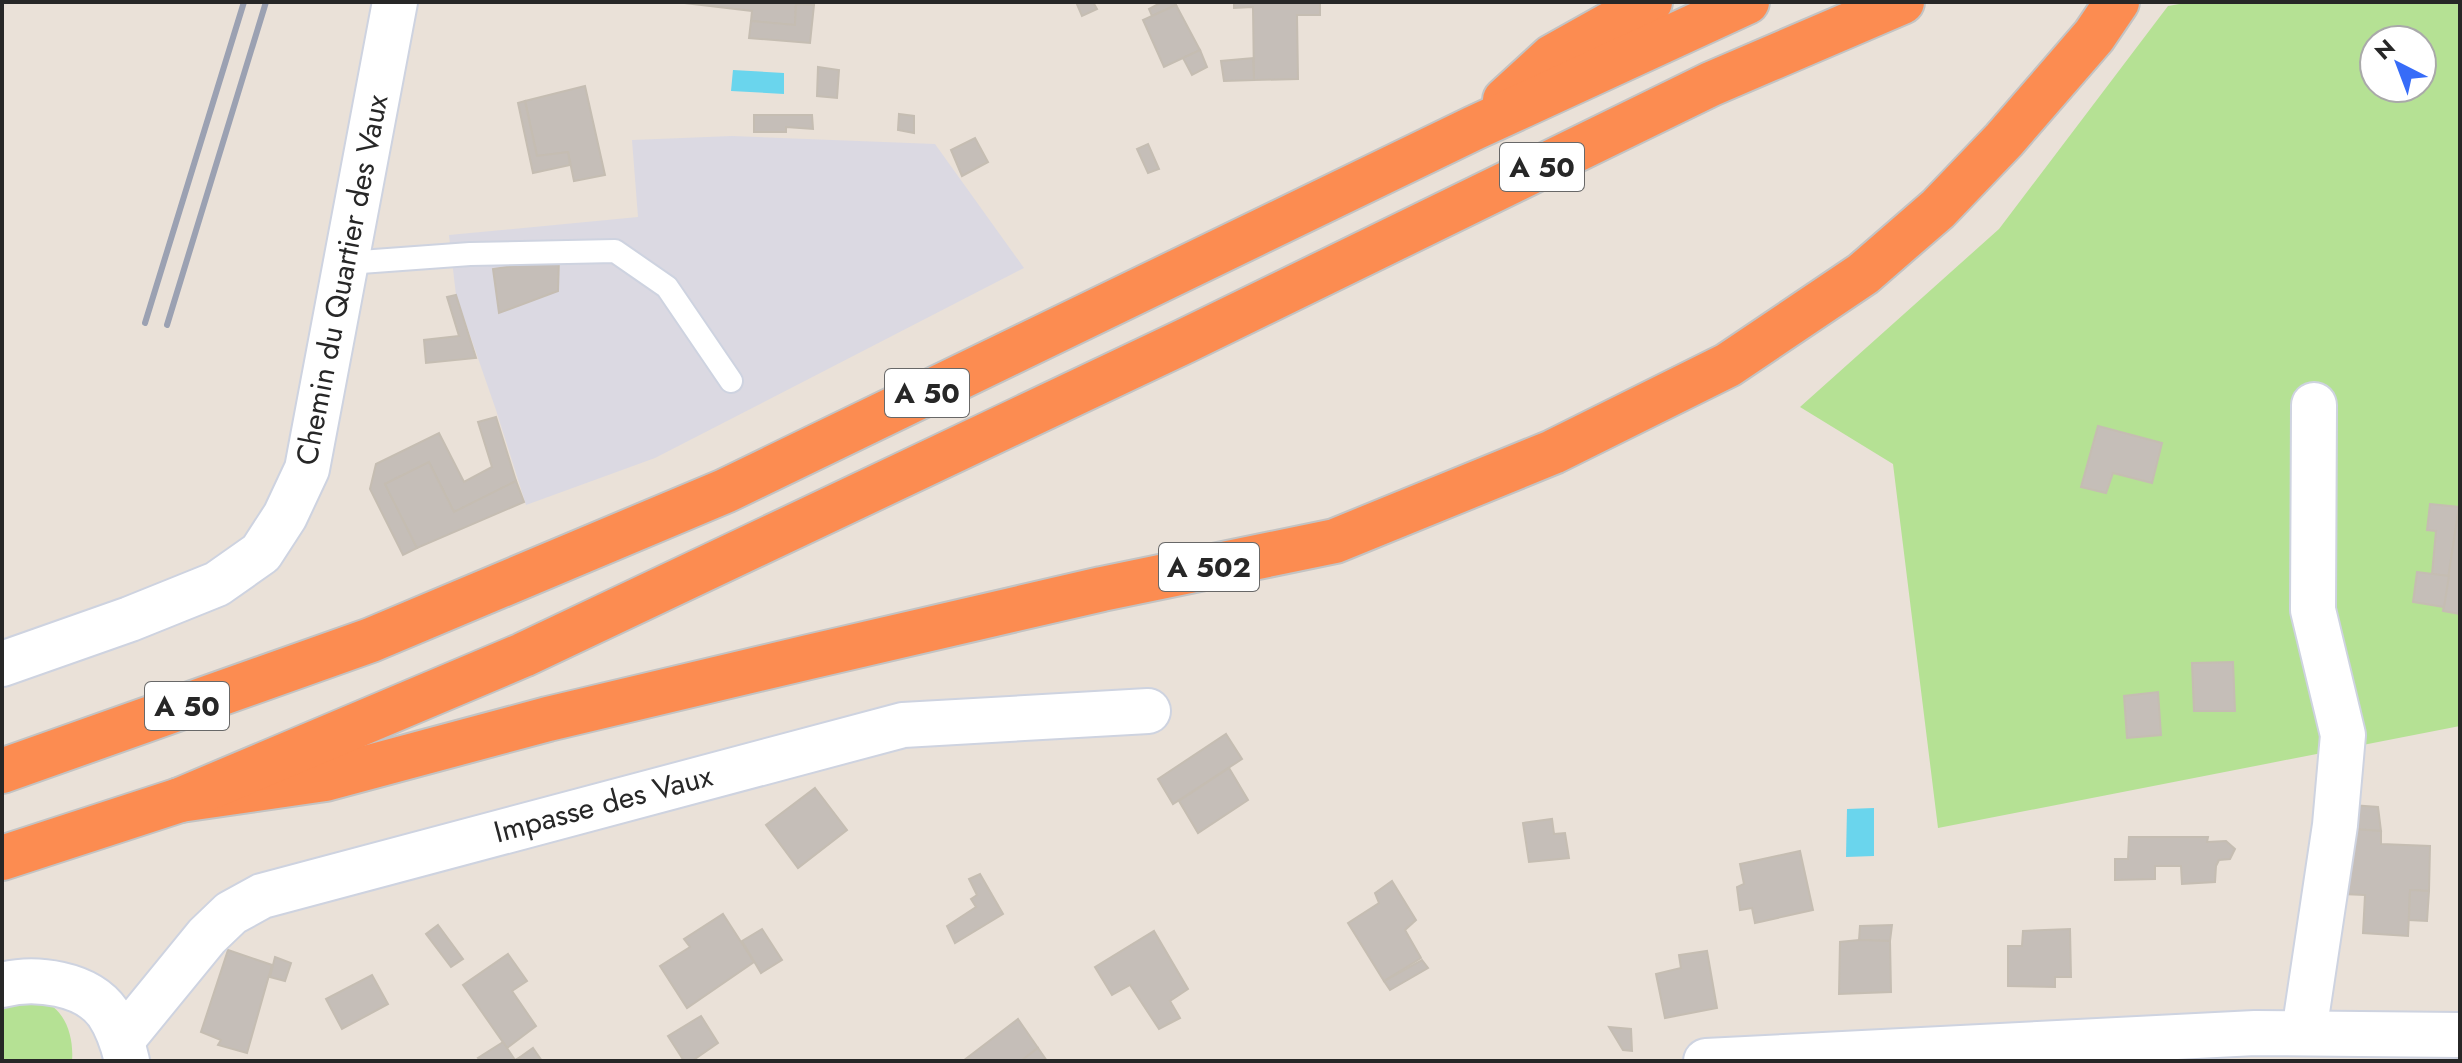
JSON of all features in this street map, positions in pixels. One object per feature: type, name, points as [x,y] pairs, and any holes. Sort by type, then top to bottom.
[{"type":"highway","points":[[1474,128],[1552,57],[1650,2]]},
{"type":"highway","name":"A 50","points":[[2,771],[371,640],[725,491],[1474,128],[1747,2]]},
{"type":"highway","name":"A 50","points":[[2,858],[180,800],[523,655],[1185,341],[1711,84],[1902,2]]},
{"type":"highway","name":"A 502","points":[[180,800],[325,779],[548,719],[794,661],[1102,589],[1335,541],[1553,452],[1728,365],[1863,274],[1938,209],[2004,140],[2106,19]]},
{"type":"street","name":"Chemin du Quartier des Vaux","points":[[2,664],[130,619],[217,584],[261,553],[285,516],[307,469],[395,2]]},
{"type":"street","points":[[2304,1032],[2335,825],[2343,735],[2313,610],[2314,405]]},
{"type":"street","name":"Impasse des Vaux","points":[[124,1050],[207,936],[231,913],[262,896],[903,725],[1148,711]]},
{"type":"street","points":[[2,985],[51,982],[89,996],[107,1012],[124,1050]]},
{"type":"street","points":[[1706,1061],[2304,1032],[2460,1035]]},
{"type":"lane","points":[[347,263],[470,254],[615,251],[667,287],[731,381]]},
{"type":"shaded area","points":[[732,136],[935,144],[1024,268],[655,458],[526,505],[456,295],[449,235],[638,217],[632,140]]},
{"type":"green space","points":[[2191,2],[2460,2],[2460,726],[1938,828],[1893,464],[1800,407],[1999,229],[2168,6]]},
{"type":"green space","points":[[2,997],[37,1000],[57,1011],[70,1034],[72,1061],[2,1061]]},
{"type":"water","points":[[733,70],[784,73],[784,94],[731,91]]},
{"type":"water","points":[[1874,808],[1874,856],[1846,857],[1847,809]]},
{"type":"building","points":[[676,2],[814,2],[814,5],[796,4],[795,25],[751,21],[752,11]]},
{"type":"building","points":[[1076,2],[1093,2],[1097,9],[1082,16]]},
{"type":"building","points":[[1162,2],[1174,2],[1176,5],[1152,16],[1149,9]]},
{"type":"building","points":[[1234,2],[1320,2],[1320,15],[1297,15],[1298,79],[1254,80],[1253,7],[1234,8]]},
{"type":"building","points":[[796,4],[814,5],[810,43],[749,38],[751,21],[795,25]]},
{"type":"building","points":[[1176,5],[1200,50],[1164,67],[1143,20]]},
{"type":"building","points":[[1200,50],[1207,67],[1192,75],[1183,58]]},
{"type":"building","points":[[1253,58],[1254,80],[1224,81],[1221,61]]},
{"type":"building","points":[[818,67],[839,70],[837,98],[817,96]]},
{"type":"building","points":[[585,86],[605,175],[574,181],[568,152],[537,156],[525,101]]},
{"type":"building","points":[[525,101],[537,156],[568,152],[570,165],[533,173],[518,103]]},
{"type":"building","points":[[899,114],[914,116],[914,133],[898,130]]},
{"type":"building","points":[[754,115],[812,115],[813,129],[786,127],[786,132],[754,132]]},
{"type":"building","points":[[975,138],[988,162],[962,176],[951,150]]},
{"type":"building","points":[[1148,144],[1159,169],[1148,173],[1137,149]]},
{"type":"building","points":[[559,259],[558,291],[499,313],[493,269]]},
{"type":"building","points":[[456,295],[476,358],[426,363],[424,340],[459,336],[447,297]]},
{"type":"building","points":[[496,417],[516,481],[454,512],[429,462],[385,484],[417,548],[403,555],[370,489],[376,464],[439,433],[464,482],[492,467],[478,422]]},
{"type":"building","points":[[2098,426],[2162,443],[2152,483],[2113,473],[2106,493],[2081,487]]},
{"type":"building","points":[[429,462],[454,512],[516,481],[524,502],[417,548],[385,484]]},
{"type":"building","points":[[2430,504],[2459,507],[2449,576],[2432,574],[2436,531],[2427,530]]},
{"type":"building","points":[[2460,507],[2460,614],[2443,611]]},
{"type":"building","points":[[2417,572],[2449,576],[2444,607],[2413,602]]},
{"type":"building","points":[[2233,662],[2235,711],[2194,711],[2192,663]]},
{"type":"building","points":[[2158,692],[2161,735],[2127,738],[2124,696]]},
{"type":"building","points":[[1226,734],[1242,759],[1173,804],[1158,779]]},
{"type":"building","points":[[1229,768],[1248,800],[1198,833],[1179,801]]},
{"type":"building","points":[[815,788],[847,830],[798,868],[766,825]]},
{"type":"building","points":[[2351,805],[2378,807],[2381,831],[2352,829]]},
{"type":"building","points":[[1552,819],[1554,834],[1565,833],[1569,858],[1529,862],[1523,823]]},
{"type":"building","points":[[2352,829],[2381,831],[2381,844],[2430,846],[2429,891],[2410,890],[2408,936],[2363,933],[2365,895],[2343,894]]},
{"type":"building","points":[[2129,837],[2208,837],[2207,842],[2226,841],[2235,849],[2230,859],[2219,860],[2215,882],[2182,884],[2181,866],[2155,866],[2155,879],[2115,880],[2115,859],[2128,859]]},
{"type":"building","points":[[1800,851],[1813,910],[1755,923],[1752,908],[1740,910],[1737,887],[1744,884],[1740,864]]},
{"type":"building","points":[[980,874],[1003,914],[955,943],[947,926],[976,907],[971,899],[977,895],[969,879]]},
{"type":"building","points":[[1392,881],[1416,920],[1405,930],[1421,958],[1384,981],[1348,923],[1379,903],[1375,893]]},
{"type":"building","points":[[2410,890],[2429,891],[2427,921],[2409,920]]},
{"type":"building","points":[[723,914],[754,962],[687,1008],[660,966],[690,947],[684,939]]},
{"type":"building","points":[[438,925],[463,959],[451,967],[426,934]]},
{"type":"building","points":[[1892,925],[1890,941],[1859,940],[1860,926]]},
{"type":"building","points":[[762,929],[782,960],[761,973],[742,941]]},
{"type":"building","points":[[2070,929],[2071,977],[2055,977],[2055,987],[2008,986],[2008,946],[2022,946],[2023,931]]},
{"type":"building","points":[[1154,931],[1188,989],[1170,1001],[1180,1018],[1159,1029],[1130,985],[1112,995],[1095,967]]},
{"type":"building","points":[[1890,941],[1891,992],[1839,994],[1840,942]]},
{"type":"building","points":[[228,950],[272,965],[247,1053],[218,1045],[221,1040],[201,1032]]},
{"type":"building","points":[[1707,951],[1717,1008],[1665,1018],[1656,974],[1681,968],[1679,955]]},
{"type":"building","points":[[508,954],[527,981],[512,991],[536,1026],[507,1048],[463,985]]},
{"type":"building","points":[[275,957],[291,963],[285,981],[270,977]]},
{"type":"building","points":[[1422,960],[1428,968],[1390,990],[1384,981]]},
{"type":"building","points":[[372,975],[388,1004],[342,1029],[326,999]]},
{"type":"building","points":[[701,1016],[718,1043],[692,1061],[684,1061],[668,1036]]},
{"type":"building","points":[[1018,1019],[1038,1048],[1021,1061],[963,1061]]},
{"type":"building","points":[[1609,1027],[1631,1029],[1632,1051],[1623,1050]]},
{"type":"building","points":[[503,1042],[515,1060],[519,1058],[520,1061],[481,1061],[478,1058]]},
{"type":"building","points":[[533,1048],[542,1061],[520,1061],[519,1058]]},
{"type":"building","points":[[1038,1048],[1047,1061],[1021,1061]]},
{"type":"railway","points":[[145,323],[244,2]]},
{"type":"railway","points":[[167,325],[266,2]]}]
